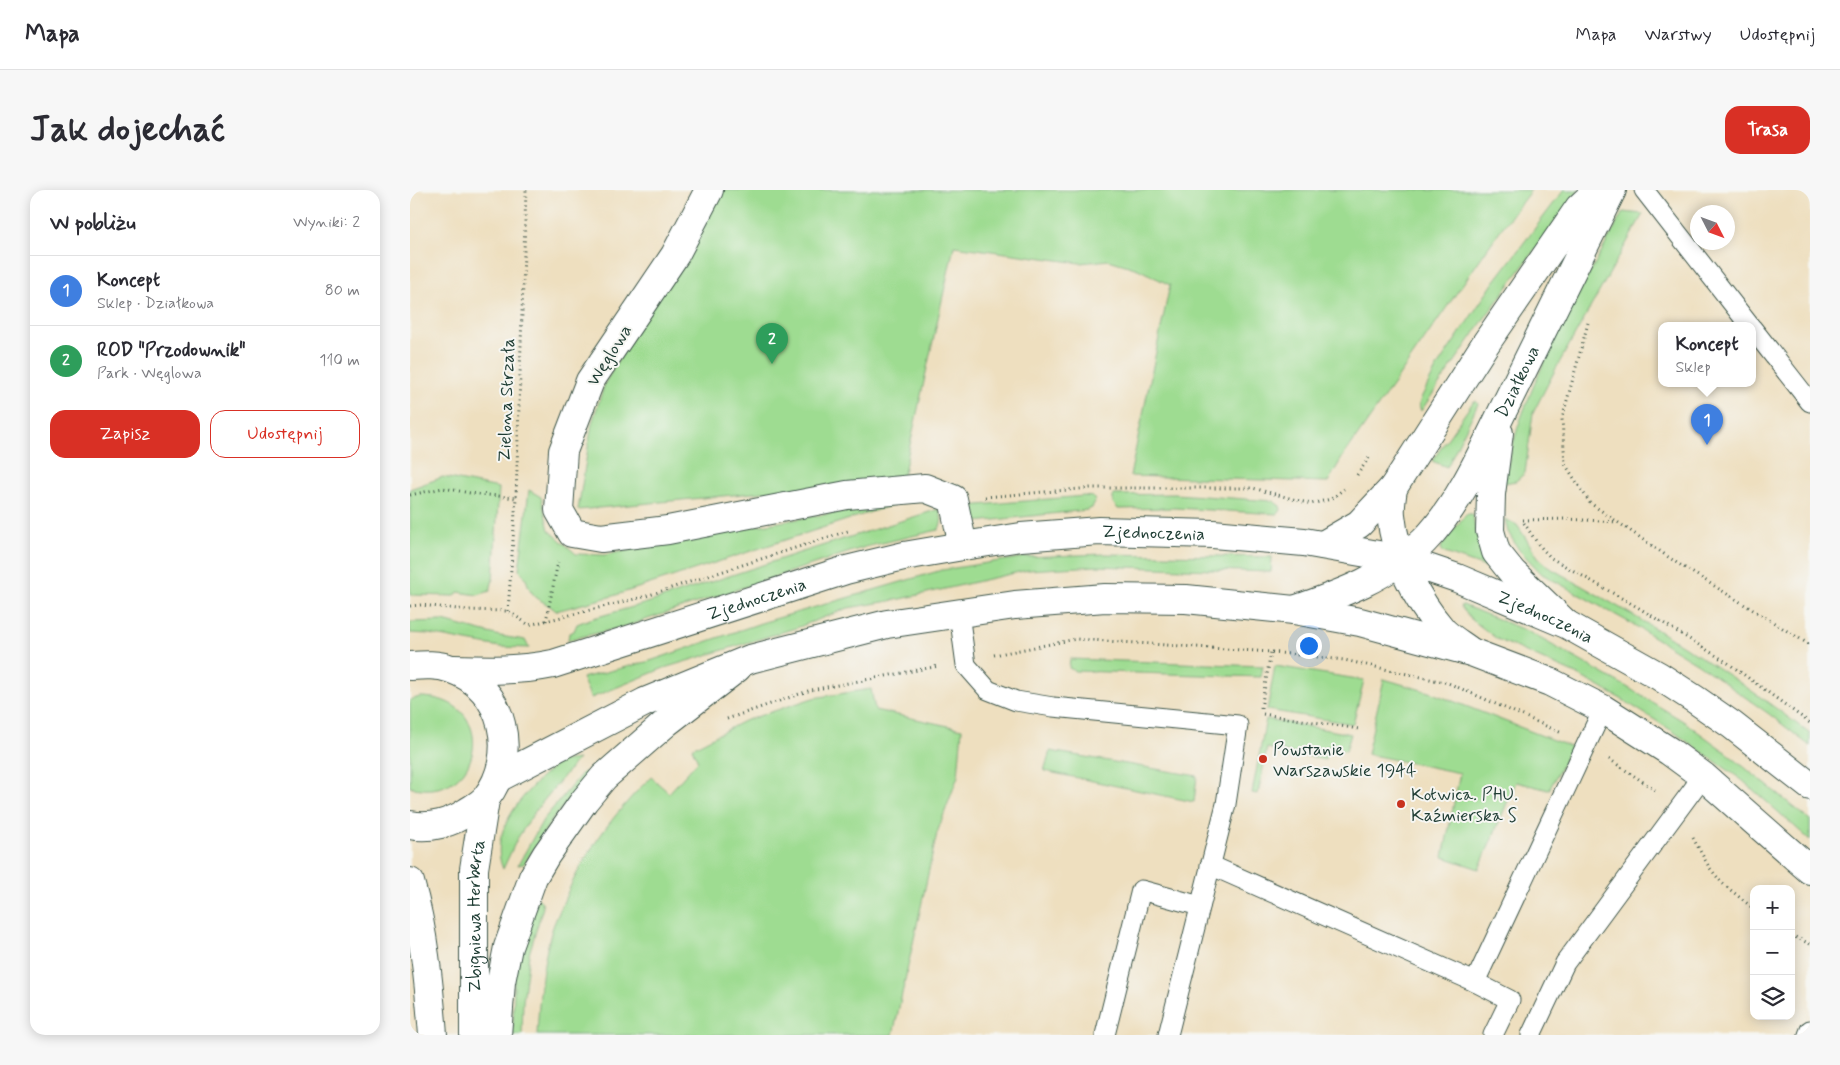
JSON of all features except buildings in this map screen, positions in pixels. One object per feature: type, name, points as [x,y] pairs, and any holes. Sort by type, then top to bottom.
[{"type":"main road","name":"Węglowa","points":[[572,533],[559,510],[563,451],[590,381],[675,254],[709,190]]},
{"type":"main road","points":[[1323,546],[1359,524],[1393,488],[1484,346],[1579,208],[1598,190]]},
{"type":"main road","name":"Działkowa","points":[[1294,610],[1350,590],[1377,576],[1423,542],[1443,520],[1469,476],[1502,412],[1612,190]]},
{"type":"main road","points":[[1502,412],[1495,458],[1490,531],[1496,552],[1512,572],[1566,624]]},
{"type":"main road","points":[[572,533],[601,538],[668,530],[847,495],[925,488],[953,499],[963,546]]},
{"type":"main road","points":[[1393,488],[1391,513],[1394,534],[1401,559],[1420,599],[1444,632],[1471,652]]},
{"type":"main road","name":"Zjednoczenia","points":[[452,669],[530,669],[553,664],[846,570],[904,556],[1021,537],[1099,532],[1213,534],[1323,546],[1401,559],[1457,578],[1566,624],[1658,676],[1696,700],[1732,725],[1810,786]]},
{"type":"main road","points":[[410,825],[436,826],[456,820],[491,789],[645,702],[750,659],[888,624],[1015,605],[1105,598],[1186,599],[1294,610],[1360,622],[1471,652],[1550,682],[1603,709],[1704,776],[1810,870]]},
{"type":"main road","points":[[497,1035],[501,982],[508,947],[533,877],[546,855],[584,801],[604,777],[667,722],[750,659]]},
{"type":"main road","points":[[410,666],[430,664],[452,669]]},
{"type":"main road","name":"Zbigniewa Herberta","points":[[452,669],[476,683],[493,703],[503,727],[504,753],[491,789],[474,869],[474,1035]]},
{"type":"main road","points":[[410,882],[415,900],[429,988],[432,1035]]},
{"type":"lane","points":[[1644,190],[1747,322]]},
{"type":"lane","points":[[1756,333],[1810,402]]},
{"type":"lane","points":[[959,613],[966,665],[988,690],[1016,701],[1053,707],[1238,725],[1226,804],[1168,1035]]},
{"type":"lane","points":[[1474,982],[1603,709]]},
{"type":"lane","points":[[1531,1035],[1565,963],[1704,776]]},
{"type":"lane","points":[[1210,866],[1474,982],[1510,1000],[1493,1035]]},
{"type":"lane","points":[[1105,1035],[1141,890],[1200,906]]},
{"type":"lane","points":[[1808,1035],[1810,1030]]},
{"type":"path","name":"Zielona Strzała","points":[[410,606],[421,605],[467,610],[508,611],[516,498],[526,190]]},
{"type":"path","points":[[1588,323],[1562,419],[1565,464],[1590,503],[1677,563],[1810,645]]},
{"type":"path","points":[[410,495],[443,488],[516,498]]},
{"type":"path","points":[[1523,511],[1525,525],[1551,558],[1639,608],[1728,663],[1810,723]]},
{"type":"path","points":[[1524,520],[1567,519],[1618,522]]},
{"type":"path","points":[[546,622],[560,550],[572,533]]},
{"type":"path","points":[[724,720],[811,690],[1076,640],[1271,652],[1344,660],[1448,683],[1586,744],[1660,794],[1677,810],[1709,867],[1722,882],[1750,906]]},
{"type":"path","points":[[1271,652],[1260,713],[1359,729]]},
{"type":"path","points":[[1795,937],[1810,944]]},
{"type":"green space","points":[[719,190],[1531,190],[1499,232],[1342,458],[1328,482],[1130,476],[1170,285],[1138,269],[1109,260],[1080,263],[954,246],[902,481],[867,482],[578,510],[592,423],[605,383]]},
{"type":"green space","points":[[1564,190],[1579,190],[1484,319],[1421,411],[1419,405],[1421,398],[1437,367],[1494,282]]},
{"type":"green space","points":[[1623,212],[1643,214],[1533,413],[1525,473],[1516,481],[1504,483],[1518,428],[1534,384],[1570,310]]},
{"type":"green space","points":[[1476,401],[1478,404],[1447,467],[1432,461],[1473,402]]},
{"type":"green space","points":[[443,477],[499,488],[493,579],[490,591],[478,595],[458,592],[455,596],[410,595],[410,489]]},
{"type":"green space","points":[[529,490],[541,497],[549,530],[576,554],[604,555],[738,529],[905,501],[613,596],[556,611],[535,596],[519,570]]},
{"type":"green space","points":[[1175,494],[1273,501],[1280,506],[1281,510],[1278,514],[1175,508],[1118,509],[1113,503],[1113,495]]},
{"type":"green space","points":[[1084,496],[1093,497],[1095,501],[1092,508],[976,522],[970,518],[967,506]]},
{"type":"green space","points":[[939,509],[942,520],[938,530],[865,547],[627,626],[568,640],[569,633],[574,631],[577,624],[590,619],[647,603]]},
{"type":"green space","points":[[1466,514],[1473,514],[1475,531],[1489,562],[1485,567],[1442,552],[1442,545]]},
{"type":"green space","points":[[1505,519],[1517,525],[1538,557],[1550,568],[1617,606],[1715,666],[1810,734],[1810,746],[1769,714],[1698,664],[1634,625],[1542,574],[1519,550],[1508,532]]},
{"type":"green space","points":[[1105,554],[1272,557],[1271,572],[1097,566],[1028,570],[901,599],[848,608],[799,627],[664,668],[591,698],[582,678],[650,661],[761,623],[942,570],[1025,557]]},
{"type":"green space","points":[[1463,605],[1527,631],[1683,721],[1723,750],[1810,820],[1810,840],[1742,780],[1671,730],[1578,675],[1497,639],[1471,619],[1460,606]]},
{"type":"green space","points":[[443,621],[500,636],[525,640],[529,648],[500,647],[429,634],[410,633],[410,622]]},
{"type":"green space","points":[[1070,659],[1263,666],[1261,677],[1075,671],[1069,668]]},
{"type":"green space","points":[[1275,666],[1364,680],[1353,724],[1267,710]]},
{"type":"green space","points":[[1384,679],[1432,693],[1571,747],[1549,790],[1516,782],[1479,869],[1443,857],[1460,773],[1367,754]]},
{"type":"green space","points":[[871,689],[875,710],[962,729],[958,776],[937,833],[893,1035],[537,1035],[542,973],[555,922],[569,889],[588,854],[623,806],[637,791],[651,777],[669,793],[698,761],[692,748],[744,721],[813,698]]},
{"type":"green space","points":[[420,697],[446,702],[463,714],[472,730],[473,749],[467,767],[454,781],[435,789],[410,787],[410,700]]},
{"type":"green space","points":[[1266,719],[1351,734],[1346,751],[1327,747],[1325,760],[1267,748],[1258,794],[1252,793]]},
{"type":"green space","points":[[1050,751],[1197,776],[1194,802],[1044,771]]},
{"type":"green space","points":[[578,759],[536,810],[517,839],[503,869],[500,843],[503,830],[517,805],[557,763]]},
{"type":"green space","points":[[584,771],[587,776],[551,821],[524,864],[518,865],[543,820]]},
{"type":"green space","points":[[538,898],[542,902],[543,907],[529,954],[523,1002],[522,1035],[513,1035],[514,979],[520,951]]},
{"type":"place","name":"ROD \"Przodownik\"","points":[[772,364]]},
{"type":"place","name":"Koncept","points":[[1707,445]]},
{"type":"place","name":"Powstanie Warszawskie 1944","points":[[1263,759]]},
{"type":"place","name":"Kotwica. PHU. Kaźmierska S","points":[[1401,804]]}]
